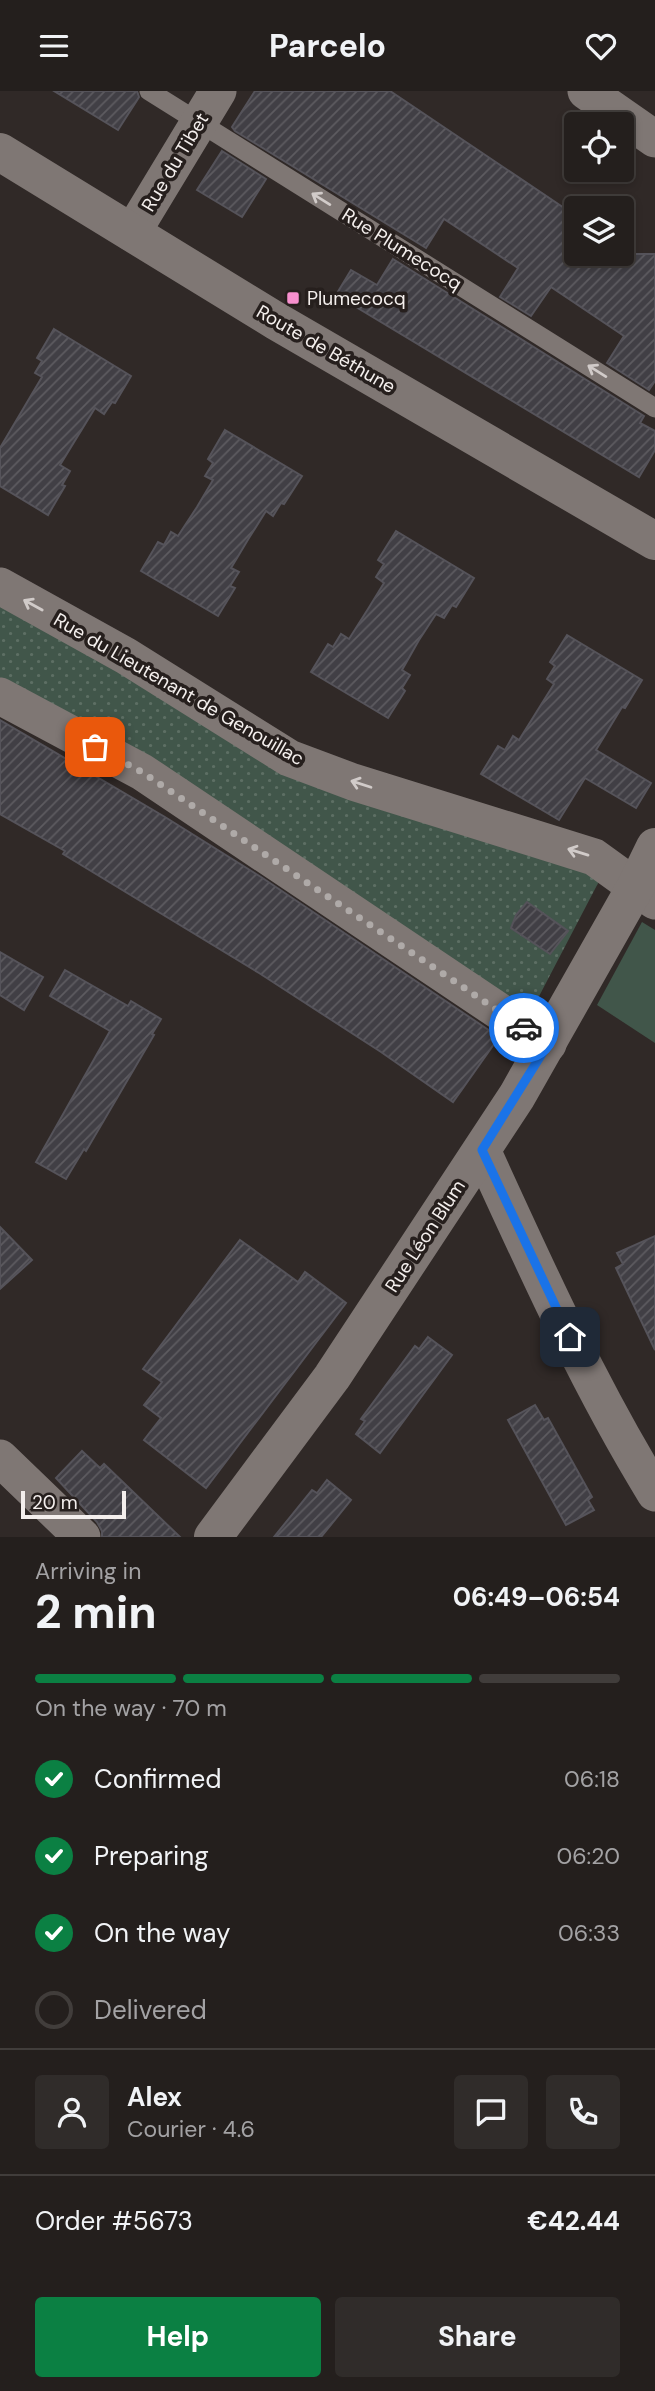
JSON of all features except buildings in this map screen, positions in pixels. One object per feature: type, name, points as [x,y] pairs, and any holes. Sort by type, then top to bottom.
[{"type":"street","name":"Rue du Tibet","points":[[132,233],[218,91]]},
{"type":"street","points":[[586,91],[655,139]]},
{"type":"street","name":"Route de Béthune","points":[[0,152],[276,321],[638,520],[655,541]]},
{"type":"street","name":"Rue du Lieutenant de Genouillac","points":[[0,586],[126,656],[289,758],[353,782],[594,857],[646,893]]},
{"type":"street","points":[[0,696],[142,772],[548,1044]]},
{"type":"street","name":"Rue Léon Blum","points":[[213,1537],[332,1377],[482,1150],[646,893],[655,847]]},
{"type":"street","points":[[482,1150],[570,1337],[625,1444],[655,1493]]},
{"type":"street","points":[[0,1458],[82,1537]]},
{"type":"lane","name":"Rue Plumecocq","points":[[149,91],[655,408]]},
{"type":"green space","points":[[0,586],[289,758],[607,866],[523,1027],[0,696]]},
{"type":"green space","points":[[642,922],[655,930],[655,1043],[597,1005]]},
{"type":"way so far","points":[[95,747],[142,772],[524,1028]]},
{"type":"place","name":"Plumecocq","points":[[293,298]]},
{"type":"route","points":[[524,1028],[548,1044],[482,1150],[570,1337]]}]
